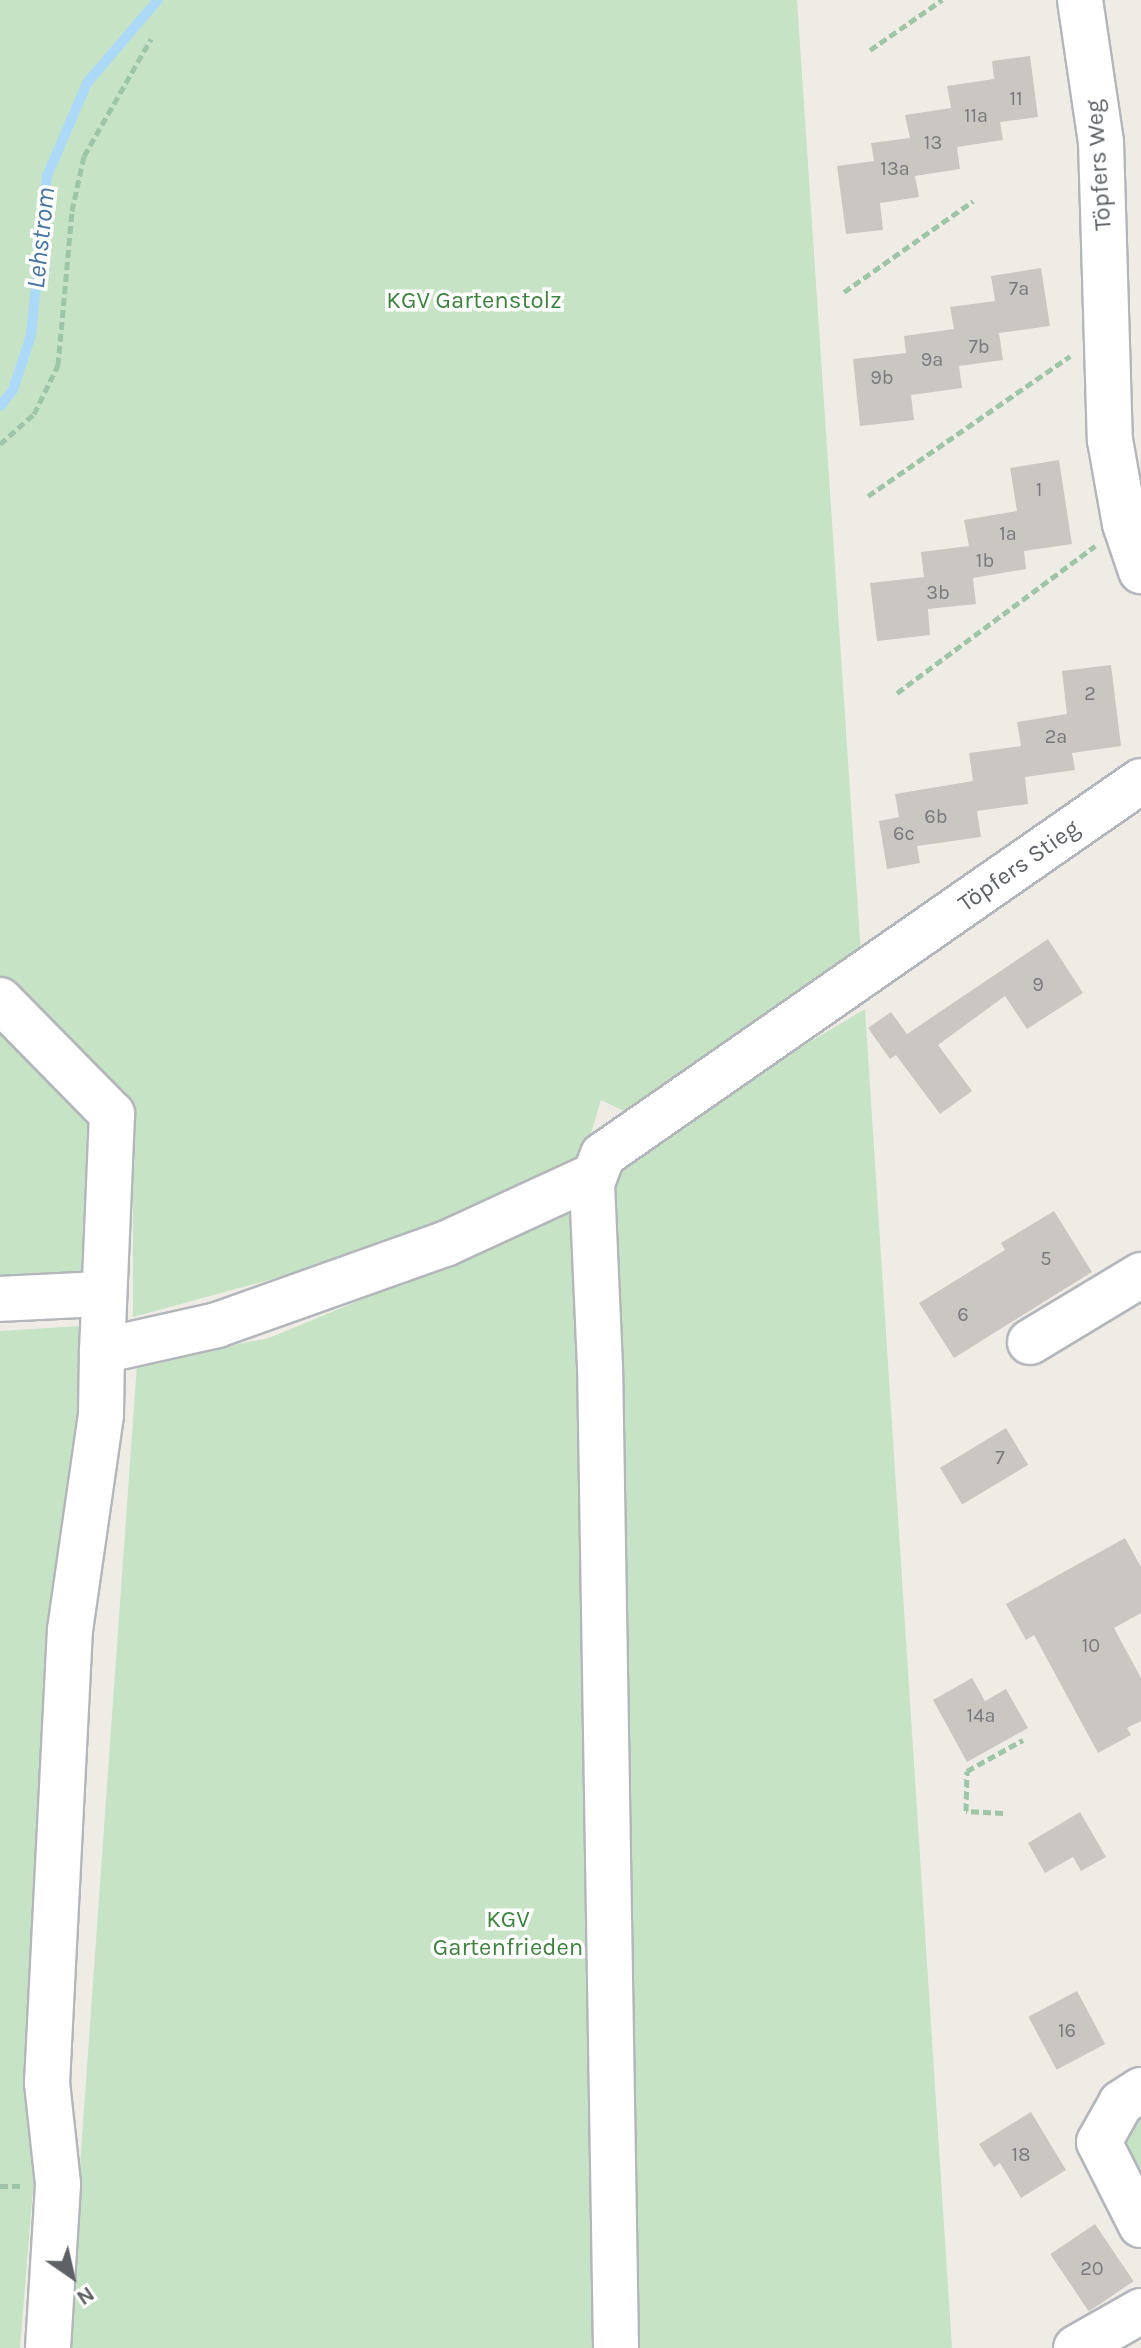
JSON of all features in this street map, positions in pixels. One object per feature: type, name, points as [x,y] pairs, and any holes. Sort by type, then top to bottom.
[{"type":"street","name":"Töpfers Weg","points":[[1080,0],[1101,142],[1110,440],[1125,524],[1141,571]]},
{"type":"street","name":"Töpfers Stieg","points":[[595,1175],[603,1155],[1141,781]]},
{"type":"street","points":[[0,1000],[112,1114],[101,1414],[70,1630],[47,2083],[58,2184],[48,2348]]},
{"type":"street","points":[[102,1351],[217,1325],[445,1244],[595,1175],[616,2348]]},
{"type":"street","points":[[1030,1342],[1141,1275]]},
{"type":"street","points":[[0,1299],[104,1294]]},
{"type":"street","points":[[1141,2090],[1121,2103],[1099,2142],[1141,2225]]},
{"type":"street","points":[[1076,2348],[1141,2311]]},
{"type":"path","points":[[870,50],[942,0]]},
{"type":"path","points":[[0,444],[34,414],[58,365],[72,211],[84,156],[151,39]]},
{"type":"path","points":[[844,292],[973,201]]},
{"type":"path","points":[[868,496],[1107,330]]},
{"type":"path","points":[[897,693],[1125,524]]},
{"type":"path","points":[[1003,1813],[966,1811],[967,1771],[1023,1740]]},
{"type":"green space","name":"KGV Gartenstolz","points":[[0,0],[797,0],[861,954],[630,1114],[601,1100],[583,1160],[379,1250],[133,1317],[133,1151],[95,1116],[85,1275],[0,1280]]},
{"type":"green space","name":"KGV Gartenfrieden","points":[[865,1009],[952,2348],[67,2348],[137,1364],[269,1338],[416,1277]]},
{"type":"green space","points":[[79,1326],[80,1484],[52,1747],[34,2177],[20,2348],[0,2348],[0,1331]]},
{"type":"green space","points":[[1141,2110],[1141,2195],[1123,2165],[1118,2124]]},
{"type":"building","points":[[1030,56],[1038,117],[1000,122],[1003,140],[957,147],[960,169],[915,176],[919,197],[880,203],[883,230],[846,234],[837,166],[874,161],[871,143],[910,138],[905,115],[951,108],[947,86],[994,79],[992,61]]},
{"type":"building","points":[[1041,268],[1050,326],[999,333],[1003,360],[959,366],[962,388],[911,395],[914,420],[860,426],[853,359],[906,353],[904,336],[954,329],[950,307],[995,301],[991,276]]},
{"type":"building","points":[[1059,460],[1072,544],[1024,551],[1026,569],[973,578],[976,604],[928,609],[930,635],[877,641],[870,583],[924,577],[921,552],[969,546],[964,520],[1017,511],[1010,468]]},
{"type":"building","points":[[1111,665],[1121,746],[1072,753],[1075,770],[1025,777],[1028,804],[977,811],[981,837],[917,846],[920,863],[887,869],[879,821],[899,817],[895,794],[973,781],[969,753],[1021,746],[1017,722],[1067,714],[1062,671]]},
{"type":"building","points":[[1048,939],[1083,993],[1027,1029],[1005,996],[938,1045],[972,1091],[940,1114],[896,1055],[890,1059],[868,1028],[891,1012],[907,1034]]},
{"type":"building","points":[[1054,1211],[1092,1272],[954,1358],[919,1303],[1005,1250],[1001,1243]]},
{"type":"building","points":[[1006,1428],[1028,1465],[962,1505],[940,1468]]},
{"type":"building","points":[[1125,1538],[1141,1567],[1141,1613],[1114,1628],[1141,1678],[1141,1721],[1127,1728],[1131,1735],[1098,1753],[1034,1635],[1026,1640],[1006,1604]]},
{"type":"building","points":[[972,1678],[985,1701],[1006,1689],[1028,1728],[967,1762],[933,1700]]},
{"type":"building","points":[[1080,1812],[1106,1857],[1081,1871],[1073,1857],[1045,1873],[1028,1843]]},
{"type":"building","points":[[1077,1991],[1105,2044],[1057,2070],[1028,2017]]},
{"type":"building","points":[[1031,2112],[1066,2170],[1021,2198],[1000,2163],[994,2167],[979,2144]]},
{"type":"building","points":[[1095,2224],[1134,2281],[1089,2311],[1050,2254]]},
{"type":"waterway","name":"Lehstrom","points":[[0,406],[13,390],[31,335],[47,176],[87,83],[158,0]]}]
